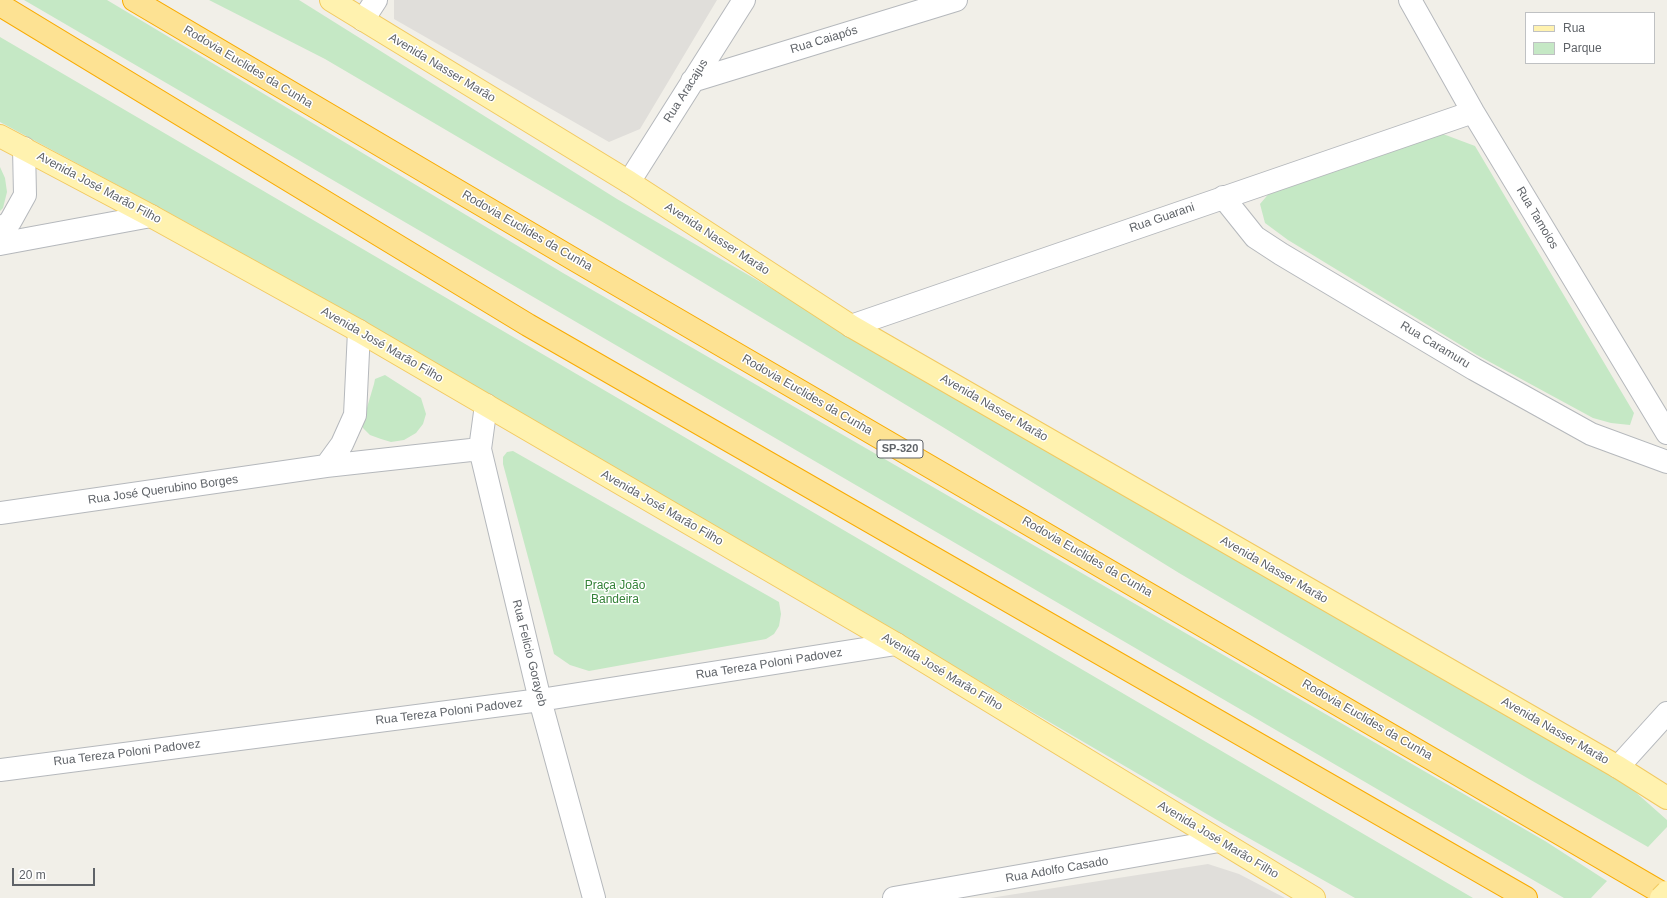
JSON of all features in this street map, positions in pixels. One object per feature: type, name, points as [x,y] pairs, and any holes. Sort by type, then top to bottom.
[{"type":"highway","name":"Rodovia Euclides da Cunha","points":[[134,0],[575,260],[1667,896]]},
{"type":"highway","points":[[0,5],[528,325],[1526,898]]},
{"type":"main road","name":"Avenida Nasser Marão","points":[[331,0],[629,182],[851,326],[1618,767],[1667,798]]},
{"type":"main road","name":"Avenida José Marão Filho","points":[[0,136],[151,216],[359,331],[896,644],[1314,898]]},
{"type":"main road","points":[[1661,898],[1667,892]]},
{"type":"street","points":[[363,20],[376,0]]},
{"type":"street","name":"Rua Aracajus","points":[[629,182],[744,0]]},
{"type":"street","name":"Rua Caiapós","points":[[692,81],[956,0]]},
{"type":"street","name":"Rua Tamoios","points":[[1410,0],[1473,112],[1667,433]]},
{"type":"street","name":"Rua Guarani","points":[[851,326],[1473,112]]},
{"type":"street","points":[[0,229],[10,222],[25,195],[24,148]]},
{"type":"street","name":"Rua Caramuru","points":[[1223,197],[1255,237],[1281,254],[1474,369],[1591,434],[1667,462]]},
{"type":"street","points":[[0,244],[151,216]]},
{"type":"street","points":[[326,466],[342,444],[355,415],[359,331]]},
{"type":"street","name":"Rua Felicio Gorayeb","points":[[486,405],[480,449],[540,700],[594,898]]},
{"type":"street","name":"Rua José Querubino Borges","points":[[0,513],[326,466],[480,449]]},
{"type":"street","name":"Rua Tereza Poloni Padovez","points":[[0,770],[540,700],[896,644]]},
{"type":"street","points":[[1618,767],[1667,713]]},
{"type":"street","name":"Rua Adolfo Casado","points":[[894,898],[1219,841]]},
{"type":"shaded area","points":[[394,0],[717,0],[640,129],[609,142],[394,19]]},
{"type":"shaded area","points":[[1208,864],[1239,874],[1285,898],[990,898]]},
{"type":"green space","points":[[24,0],[107,0],[563,273],[1545,841],[1607,881],[1591,898],[1564,898]]},
{"type":"green space","points":[[209,0],[299,0],[617,199],[1623,781],[1667,820],[1667,827],[1648,847],[1529,779],[1179,573],[946,429],[601,221],[325,59]]},
{"type":"green space","points":[[0,37],[1473,898],[1355,898],[1229,827],[490,395],[197,228],[0,122]]},
{"type":"green space","points":[[1443,134],[1475,146],[1634,413],[1630,425],[1611,423],[1593,418],[1477,355],[1288,240],[1265,223],[1260,204],[1271,191]]},
{"type":"green space","points":[[0,167],[5,178],[7,192],[3,208],[0,211]]},
{"type":"green space","points":[[385,375],[421,398],[426,414],[423,424],[416,433],[404,440],[391,442],[370,435],[363,428],[363,421],[375,379]]},
{"type":"green space","name":"Praça João Bandeira","points":[[513,451],[779,602],[781,614],[779,626],[774,634],[766,639],[589,671],[570,665],[554,654],[503,464],[503,457],[507,452]]}]
